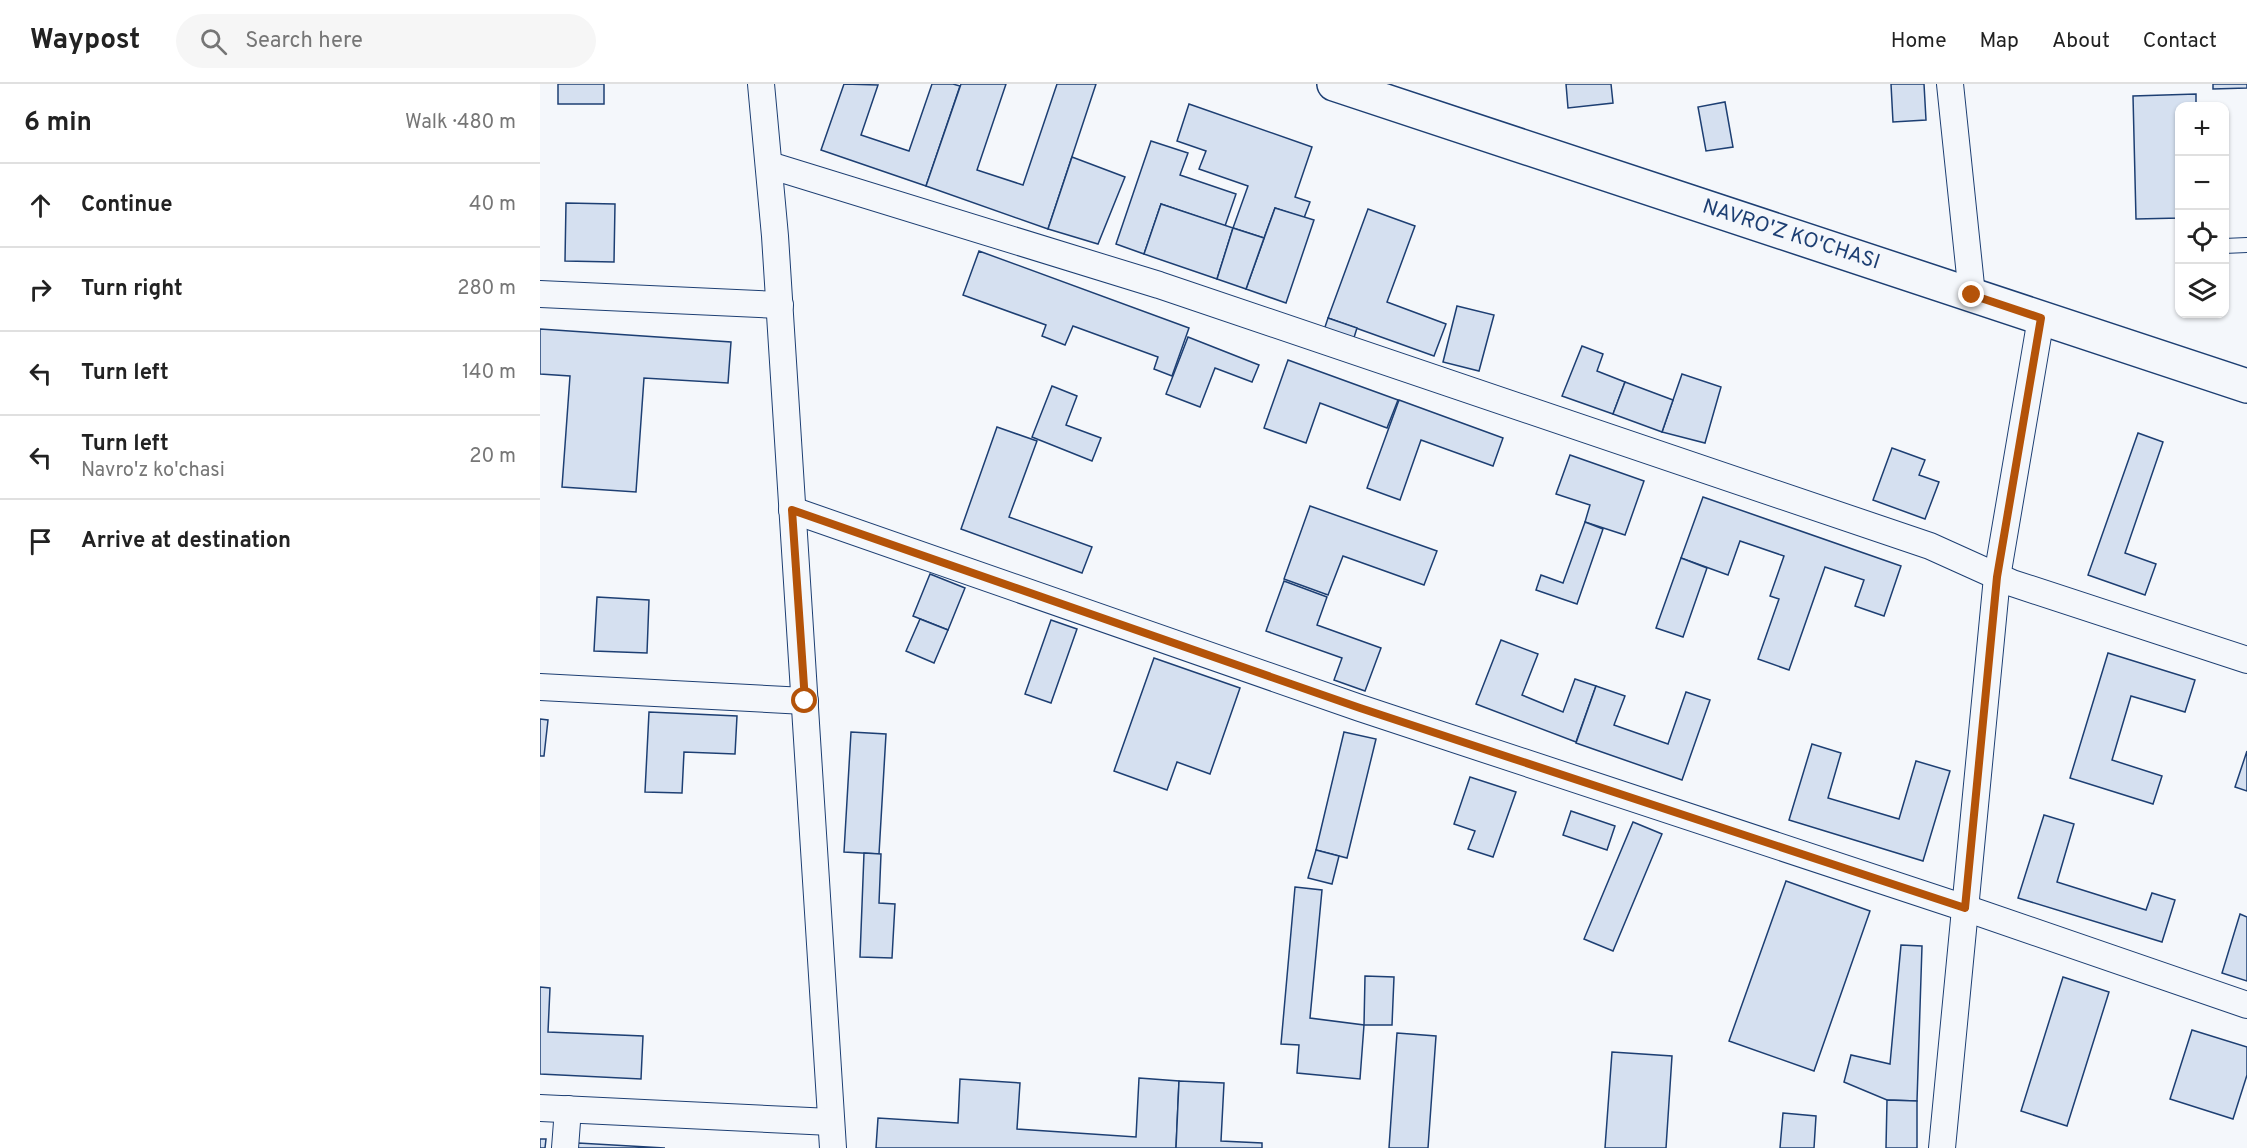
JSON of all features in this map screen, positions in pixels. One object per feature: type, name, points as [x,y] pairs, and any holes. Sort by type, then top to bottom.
[{"type":"street","points":[[761,84],[780,305],[833,1148]]},
{"type":"street","name":"NAVRO'Z KO'CHASI","points":[[1334,84],[2247,386]]},
{"type":"street","points":[[1950,84],[1972,295]]},
{"type":"street","points":[[769,165],[1159,285],[1930,546],[2012,584],[2247,660]]},
{"type":"street","points":[[540,294],[780,305]]},
{"type":"street","points":[[1942,1148],[1997,577],[2041,318]]},
{"type":"street","points":[[792,510],[1349,704],[1965,908],[2247,1005]]},
{"type":"street","points":[[540,687],[805,701]]},
{"type":"street","points":[[540,1108],[831,1122]]},
{"type":"street","points":[[566,1148],[568,1109]]},
{"type":"lane","points":[[2229,246],[2247,246]]},
{"type":"building","points":[[558,84],[604,84],[604,104],[558,104]]},
{"type":"building","points":[[844,84],[878,85],[861,135],[909,151],[932,84],[960,86],[926,186],[821,150]]},
{"type":"building","points":[[961,84],[1006,84],[977,170],[1023,185],[1057,84],[1096,84],[1048,229],[926,186]]},
{"type":"building","points":[[1566,84],[1611,84],[1613,103],[1568,108]]},
{"type":"building","points":[[1891,84],[1924,84],[1926,120],[1893,122]]},
{"type":"building","points":[[2213,84],[2247,84],[2247,88],[2213,89]]},
{"type":"building","points":[[2196,94],[2196,102],[2175,102],[2175,218],[2136,219],[2133,96]]},
{"type":"building","points":[[1725,102],[1733,147],[1706,151],[1698,107]]},
{"type":"building","points":[[1189,104],[1312,147],[1295,197],[1310,202],[1304,218],[1275,208],[1264,238],[1233,228],[1248,186],[1199,169],[1206,151],[1177,141]]},
{"type":"building","points":[[1151,141],[1188,153],[1180,175],[1236,194],[1225,226],[1161,204],[1144,254],[1116,244]]},
{"type":"building","points":[[1072,157],[1125,177],[1098,244],[1048,229]]},
{"type":"building","points":[[566,203],[615,204],[614,262],[565,261]]},
{"type":"building","points":[[1161,204],[1233,228],[1217,279],[1144,254]]},
{"type":"building","points":[[1275,208],[1314,220],[1286,303],[1246,289]]},
{"type":"building","points":[[1368,209],[1415,226],[1387,302],[1446,324],[1434,356],[1328,318]]},
{"type":"building","points":[[1233,228],[1264,238],[1246,289],[1217,279]]},
{"type":"building","points":[[979,251],[1189,328],[1172,376],[1154,369],[1158,357],[1073,326],[1065,345],[1042,336],[1046,325],[963,295]]},
{"type":"building","points":[[1457,306],[1494,315],[1479,371],[1443,362]]},
{"type":"building","points":[[1328,318],[1357,328],[1352,344],[1323,333]]},
{"type":"building","points":[[540,329],[731,342],[728,383],[644,378],[636,492],[562,487],[570,376],[540,374]]},
{"type":"building","points":[[1188,337],[1259,365],[1252,382],[1215,368],[1200,407],[1166,394]]},
{"type":"building","points":[[1582,346],[1603,354],[1597,371],[1625,382],[1613,414],[1562,396]]},
{"type":"building","points":[[1288,360],[1398,400],[1387,428],[1320,403],[1306,443],[1264,428]]},
{"type":"building","points":[[1682,374],[1721,387],[1705,443],[1662,432]]},
{"type":"building","points":[[1625,382],[1673,400],[1662,432],[1613,414]]},
{"type":"building","points":[[1052,386],[1077,396],[1066,425],[1101,438],[1092,461],[1032,437]]},
{"type":"building","points":[[1399,400],[1503,438],[1493,466],[1421,440],[1400,500],[1367,488]]},
{"type":"building","points":[[997,427],[1037,441],[1009,517],[1092,547],[1082,573],[961,529]]},
{"type":"building","points":[[2138,433],[2163,442],[2125,553],[2156,564],[2145,595],[2088,575]]},
{"type":"building","points":[[1892,448],[1925,460],[1919,475],[1939,482],[1925,519],[1873,500]]},
{"type":"building","points":[[1570,455],[1644,481],[1625,535],[1585,522],[1590,505],[1556,494]]},
{"type":"building","points":[[1703,497],[1901,566],[1884,616],[1855,606],[1864,580],[1825,567],[1789,670],[1758,659],[1779,599],[1770,596],[1784,556],[1740,541],[1728,575],[1681,558]]},
{"type":"building","points":[[1310,506],[1437,551],[1424,585],[1343,556],[1328,595],[1284,579]]},
{"type":"building","points":[[1585,522],[1603,529],[1577,604],[1536,590],[1541,575],[1563,583]]},
{"type":"building","points":[[1681,558],[1707,568],[1683,637],[1656,628]]},
{"type":"building","points":[[930,574],[965,588],[948,630],[913,616]]},
{"type":"building","points":[[1284,581],[1327,597],[1317,625],[1381,648],[1365,691],[1334,680],[1342,658],[1266,631]]},
{"type":"building","points":[[597,597],[649,600],[647,653],[594,651]]},
{"type":"building","points":[[920,619],[948,630],[934,663],[906,651]]},
{"type":"building","points":[[1051,620],[1077,629],[1051,703],[1025,694]]},
{"type":"building","points":[[1501,640],[1538,654],[1522,695],[1563,712],[1575,679],[1596,686],[1576,742],[1476,704]]},
{"type":"building","points":[[2108,653],[2195,680],[2185,712],[2131,696],[2112,760],[2162,776],[2153,804],[2070,778]]},
{"type":"building","points":[[1154,658],[1240,688],[1210,774],[1177,762],[1167,790],[1114,771]]},
{"type":"building","points":[[1596,686],[1625,696],[1614,725],[1668,744],[1686,692],[1710,700],[1682,780],[1576,743]]},
{"type":"building","points":[[649,712],[737,716],[735,754],[684,752],[682,793],[645,792]]},
{"type":"building","points":[[540,719],[548,720],[544,756],[540,756]]},
{"type":"building","points":[[851,732],[886,734],[879,854],[844,852]]},
{"type":"building","points":[[1344,732],[1376,739],[1347,858],[1316,850]]},
{"type":"building","points":[[1812,744],[1841,753],[1828,798],[1899,819],[1916,761],[1950,771],[1923,861],[1789,820]]},
{"type":"building","points":[[2247,751],[2247,791],[2235,787]]},
{"type":"building","points":[[1470,777],[1516,792],[1493,857],[1468,849],[1475,831],[1454,824]]},
{"type":"building","points":[[1571,811],[1615,826],[1607,850],[1563,835]]},
{"type":"building","points":[[2044,815],[2074,824],[2057,882],[2146,910],[2152,893],[2175,900],[2162,942],[2018,898]]},
{"type":"building","points":[[1633,822],[1662,834],[1613,951],[1584,939]]},
{"type":"building","points":[[1316,850],[1339,856],[1332,884],[1308,878]]},
{"type":"building","points":[[864,853],[881,854],[879,903],[895,904],[892,958],[860,957]]},
{"type":"building","points":[[1786,881],[1870,911],[1814,1071],[1729,1041]]},
{"type":"building","points":[[1295,887],[1322,890],[1310,1018],[1364,1025],[1360,1079],[1297,1073],[1299,1045],[1281,1044]]},
{"type":"building","points":[[2240,914],[2247,917],[2247,981],[2222,973]]},
{"type":"building","points":[[1901,945],[1922,946],[1917,1101],[1887,1100],[1844,1082],[1851,1055],[1890,1064]]},
{"type":"building","points":[[1365,976],[1394,977],[1392,1025],[1364,1025]]},
{"type":"building","points":[[2063,977],[2109,992],[2067,1126],[2021,1111]]},
{"type":"building","points":[[540,987],[550,988],[548,1032],[643,1036],[641,1079],[540,1074]]},
{"type":"building","points":[[2192,1030],[2247,1047],[2247,1075],[2233,1119],[2170,1099]]},
{"type":"building","points":[[1397,1033],[1436,1036],[1428,1148],[1389,1148]]},
{"type":"building","points":[[1612,1052],[1672,1056],[1666,1148],[1605,1148]]},
{"type":"building","points":[[1139,1078],[1179,1081],[1176,1148],[876,1148],[878,1118],[958,1123],[960,1079],[1020,1083],[1017,1129],[1136,1137]]},
{"type":"building","points":[[1179,1081],[1224,1083],[1221,1141],[1262,1143],[1262,1148],[1176,1148]]},
{"type":"building","points":[[1887,1100],[1917,1101],[1917,1148],[1886,1148]]},
{"type":"building","points":[[1783,1113],[1816,1116],[1814,1148],[1780,1148]]},
{"type":"building","points":[[540,1139],[546,1139],[545,1148],[540,1148]]},
{"type":"building","points":[[578,1143],[665,1148],[578,1148]]},
{"type":"route","points":[[805,701],[792,510],[1360,708],[1965,908],[1997,577],[2041,318],[1972,295]]}]
